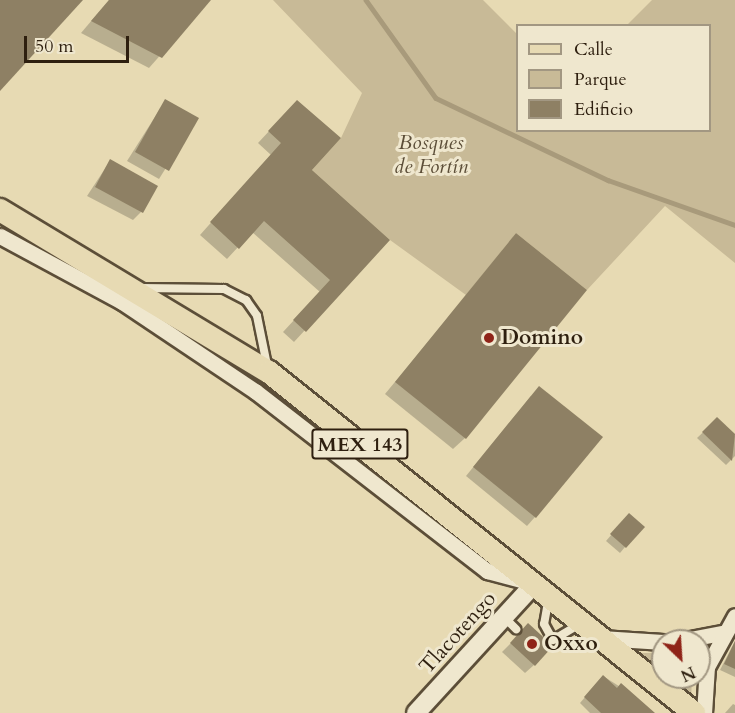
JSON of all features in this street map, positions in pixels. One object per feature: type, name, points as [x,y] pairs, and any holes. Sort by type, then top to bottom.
[{"type":"main road","name":"MEX 143","points":[[0,210],[133,287],[268,372],[694,713]]},
{"type":"street","points":[[0,236],[122,302],[255,391],[487,571],[542,590]]},
{"type":"street","name":"Tlacotengo","points":[[416,713],[542,590]]},
{"type":"street","points":[[704,713],[707,667],[722,633],[735,616]]},
{"type":"street","points":[[711,635],[722,633]]},
{"type":"street","points":[[601,638],[651,641]]},
{"type":"lane","points":[[133,287],[224,289],[246,300],[258,316],[268,372]]},
{"type":"lane","points":[[542,590],[544,624],[553,640],[581,622]]},
{"type":"green space","name":"Bosques de Fortín","points":[[273,0],[483,0],[516,33],[516,132],[711,132],[711,24],[628,24],[652,0],[735,0],[735,263],[665,206],[587,290],[516,233],[466,295],[390,240],[312,170],[341,138],[362,93]]},
{"type":"green space","points":[[633,653],[651,653],[651,668]]},
{"type":"green space","points":[[676,689],[692,689],[691,702]]},
{"type":"building","points":[[0,0],[83,0],[0,91]]},
{"type":"building","points":[[109,0],[211,0],[162,58],[91,21]]},
{"type":"building","points":[[165,99],[199,118],[169,171],[135,152]]},
{"type":"building","points":[[297,100],[341,138],[312,170],[390,240],[306,332],[293,320],[330,280],[264,221],[239,249],[210,222],[281,143],[268,131]]},
{"type":"building","points":[[110,159],[158,186],[143,213],[95,187]]},
{"type":"building","name":"Domino","points":[[516,233],[587,290],[466,439],[395,382]]},
{"type":"building","points":[[539,386],[603,437],[536,518],[473,467]]},
{"type":"building","points":[[717,417],[735,434],[732,461],[702,432]]},
{"type":"building","points":[[629,513],[645,527],[626,548],[610,534]]},
{"type":"building","name":"Oxxo","points":[[528,623],[553,646],[535,666],[510,643]]},
{"type":"building","points":[[735,641],[735,669],[724,664]]},
{"type":"building","points":[[603,675],[617,688],[621,683],[655,713],[601,713],[584,697]]},
{"type":"waterway","points":[[366,0],[436,98],[608,180],[735,225]]},
{"type":"place","name":"Domino","points":[[489,338]]},
{"type":"place","name":"Oxxo","points":[[532,644]]}]
